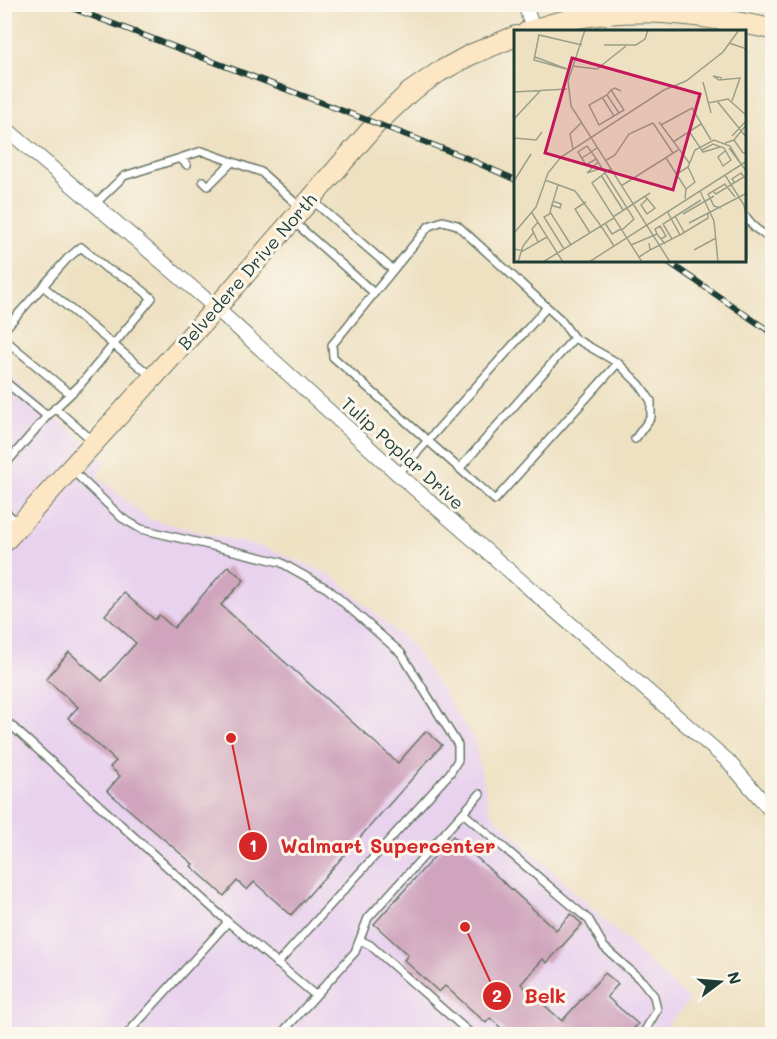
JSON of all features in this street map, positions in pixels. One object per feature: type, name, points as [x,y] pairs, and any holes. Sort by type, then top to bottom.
[{"type":"street","points":[[525,4],[525,30]]},
{"type":"street","name":"Belvedere Drive North","points":[[533,30],[594,15],[681,9],[713,22],[772,29]]},
{"type":"street","name":"Belvedere Drive North","points":[[4,542],[154,378],[376,124],[410,92],[470,55],[514,37]]},
{"type":"street","name":"Tulip Poplar Drive","points":[[4,127],[96,203],[216,308],[398,474],[728,761],[772,812]]},
{"type":"lane","points":[[96,203],[124,176],[202,151],[261,171],[301,209],[374,292]]},
{"type":"lane","points":[[180,158],[187,165]]},
{"type":"lane","points":[[203,181],[208,186],[232,162]]},
{"type":"lane","points":[[301,209],[393,270]]},
{"type":"lane","points":[[747,219],[772,240]]},
{"type":"lane","points":[[618,363],[495,500],[333,357],[332,345],[429,226],[443,221],[457,225],[547,307],[574,338],[618,363],[640,385],[651,401],[651,417],[635,439]]},
{"type":"lane","points":[[4,330],[81,246],[107,269],[130,280],[152,298],[80,385],[47,416],[4,466]]},
{"type":"lane","points":[[44,287],[154,378]]},
{"type":"lane","points":[[398,474],[547,307]]},
{"type":"lane","points":[[460,468],[574,338]]},
{"type":"lane","points":[[4,339],[69,393]]},
{"type":"lane","points":[[4,381],[47,416]]},
{"type":"lane","points":[[55,408],[94,443]]},
{"type":"lane","points":[[4,453],[11,459]]},
{"type":"lane","points":[[71,468],[122,518],[141,529],[280,562],[328,589],[400,653],[458,744],[458,760],[450,773],[277,964]]},
{"type":"lane","points":[[4,510],[19,525]]},
{"type":"lane","points":[[4,719],[228,922],[315,995]]},
{"type":"lane","points":[[281,1035],[355,952],[368,918],[480,794]]},
{"type":"lane","points":[[463,813],[589,920],[604,947],[643,982],[654,996],[657,1010],[643,1035]]},
{"type":"lane","points":[[127,1035],[228,922]]},
{"type":"lane","points":[[360,940],[370,945],[471,1035]]},
{"type":"shaded area","points":[[4,371],[106,461],[97,476],[148,519],[269,549],[333,576],[411,645],[474,739],[490,812],[690,1001],[658,1034],[5,1034]]},
{"type":"building","points":[[228,566],[244,580],[221,605],[398,763],[426,731],[442,745],[291,915],[254,882],[247,890],[237,881],[224,896],[191,866],[193,864],[107,791],[120,776],[110,767],[116,761],[68,718],[78,707],[46,679],[69,652],[102,681],[136,643],[105,615],[124,593],[155,620],[159,615],[174,628]]},
{"type":"building","points":[[453,836],[556,930],[571,914],[582,924],[547,963],[543,959],[521,984],[562,1021],[605,973],[618,984],[607,997],[638,1024],[628,1035],[509,1035],[490,1018],[486,1023],[445,986],[439,992],[404,960],[408,955],[374,924]]},
{"type":"railway","points":[[61,4],[462,156],[514,179]]},
{"type":"railway","points":[[668,262],[772,333]]},
{"type":"place","name":"Walmart Supercenter","points":[[231,738]]},
{"type":"place","name":"Belk","points":[[465,927]]}]
